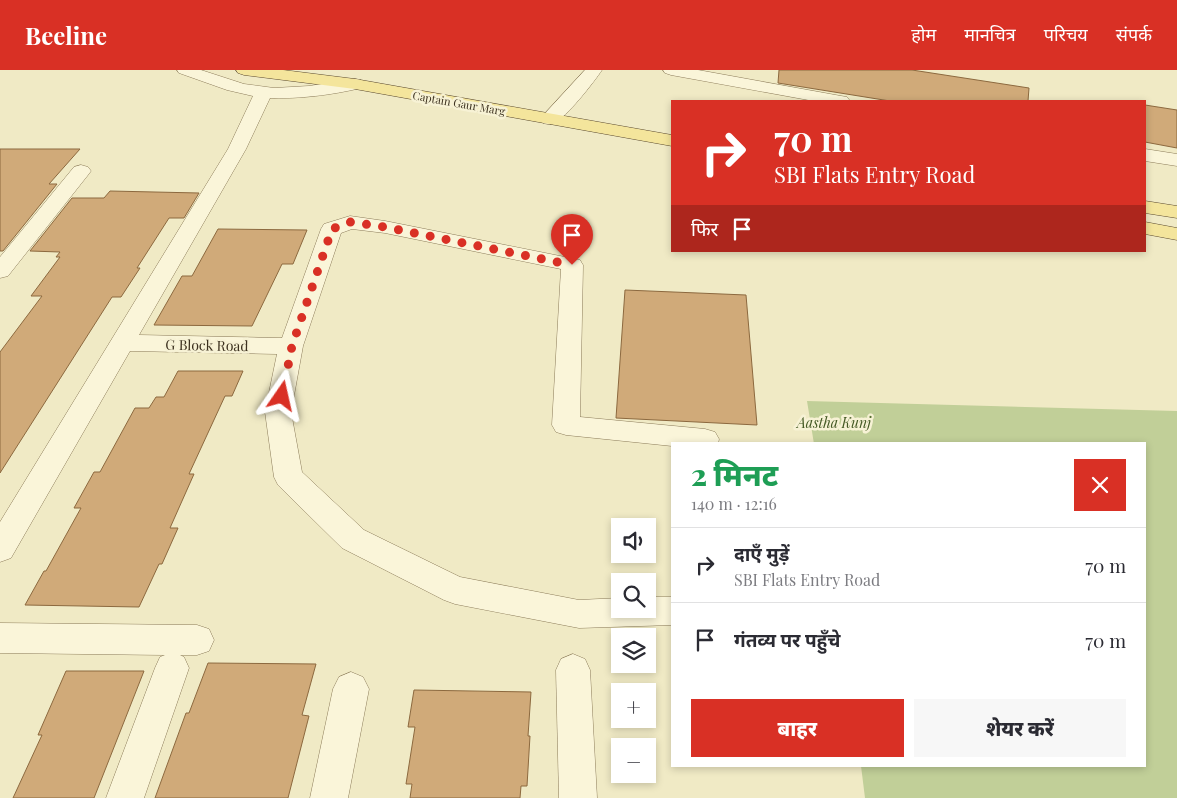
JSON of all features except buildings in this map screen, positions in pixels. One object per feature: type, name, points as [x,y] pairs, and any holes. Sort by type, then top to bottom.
[{"type":"main road","name":"Captain Gaur Marg","points":[[244,70],[355,84],[671,141]]},
{"type":"main road","points":[[546,101],[584,108]]},
{"type":"main road","points":[[1146,206],[1177,212]]},
{"type":"main road","points":[[1146,228],[1177,234]]},
{"type":"street","points":[[185,70],[241,88],[263,92],[311,90],[355,84]]},
{"type":"street","points":[[549,119],[565,104],[594,70]]},
{"type":"street","points":[[672,70],[836,100]]},
{"type":"street","points":[[0,549],[237,149],[263,92]]},
{"type":"street","points":[[1146,155],[1177,160]]},
{"type":"street","points":[[0,271],[81,171]]},
{"type":"street","points":[[671,611],[579,614],[455,590],[353,539],[288,477],[278,412],[292,346],[332,229],[350,222],[404,230],[572,265],[566,425],[705,439],[704,442]]},
{"type":"street","name":"G Block Road","points":[[122,343],[292,346]]},
{"type":"street","points":[[0,638],[197,640]]},
{"type":"street","points":[[125,798],[172,668]]},
{"type":"street","points":[[574,670],[578,798]]},
{"type":"street","points":[[329,798],[351,689]]},
{"type":"green space","name":"Aastha Kunj","points":[[807,401],[1177,411],[1177,798],[865,798],[861,767],[1146,767],[1146,442],[814,442]]},
{"type":"route","points":[[282,396],[292,346],[332,229],[350,222],[385,227],[572,265]]}]
